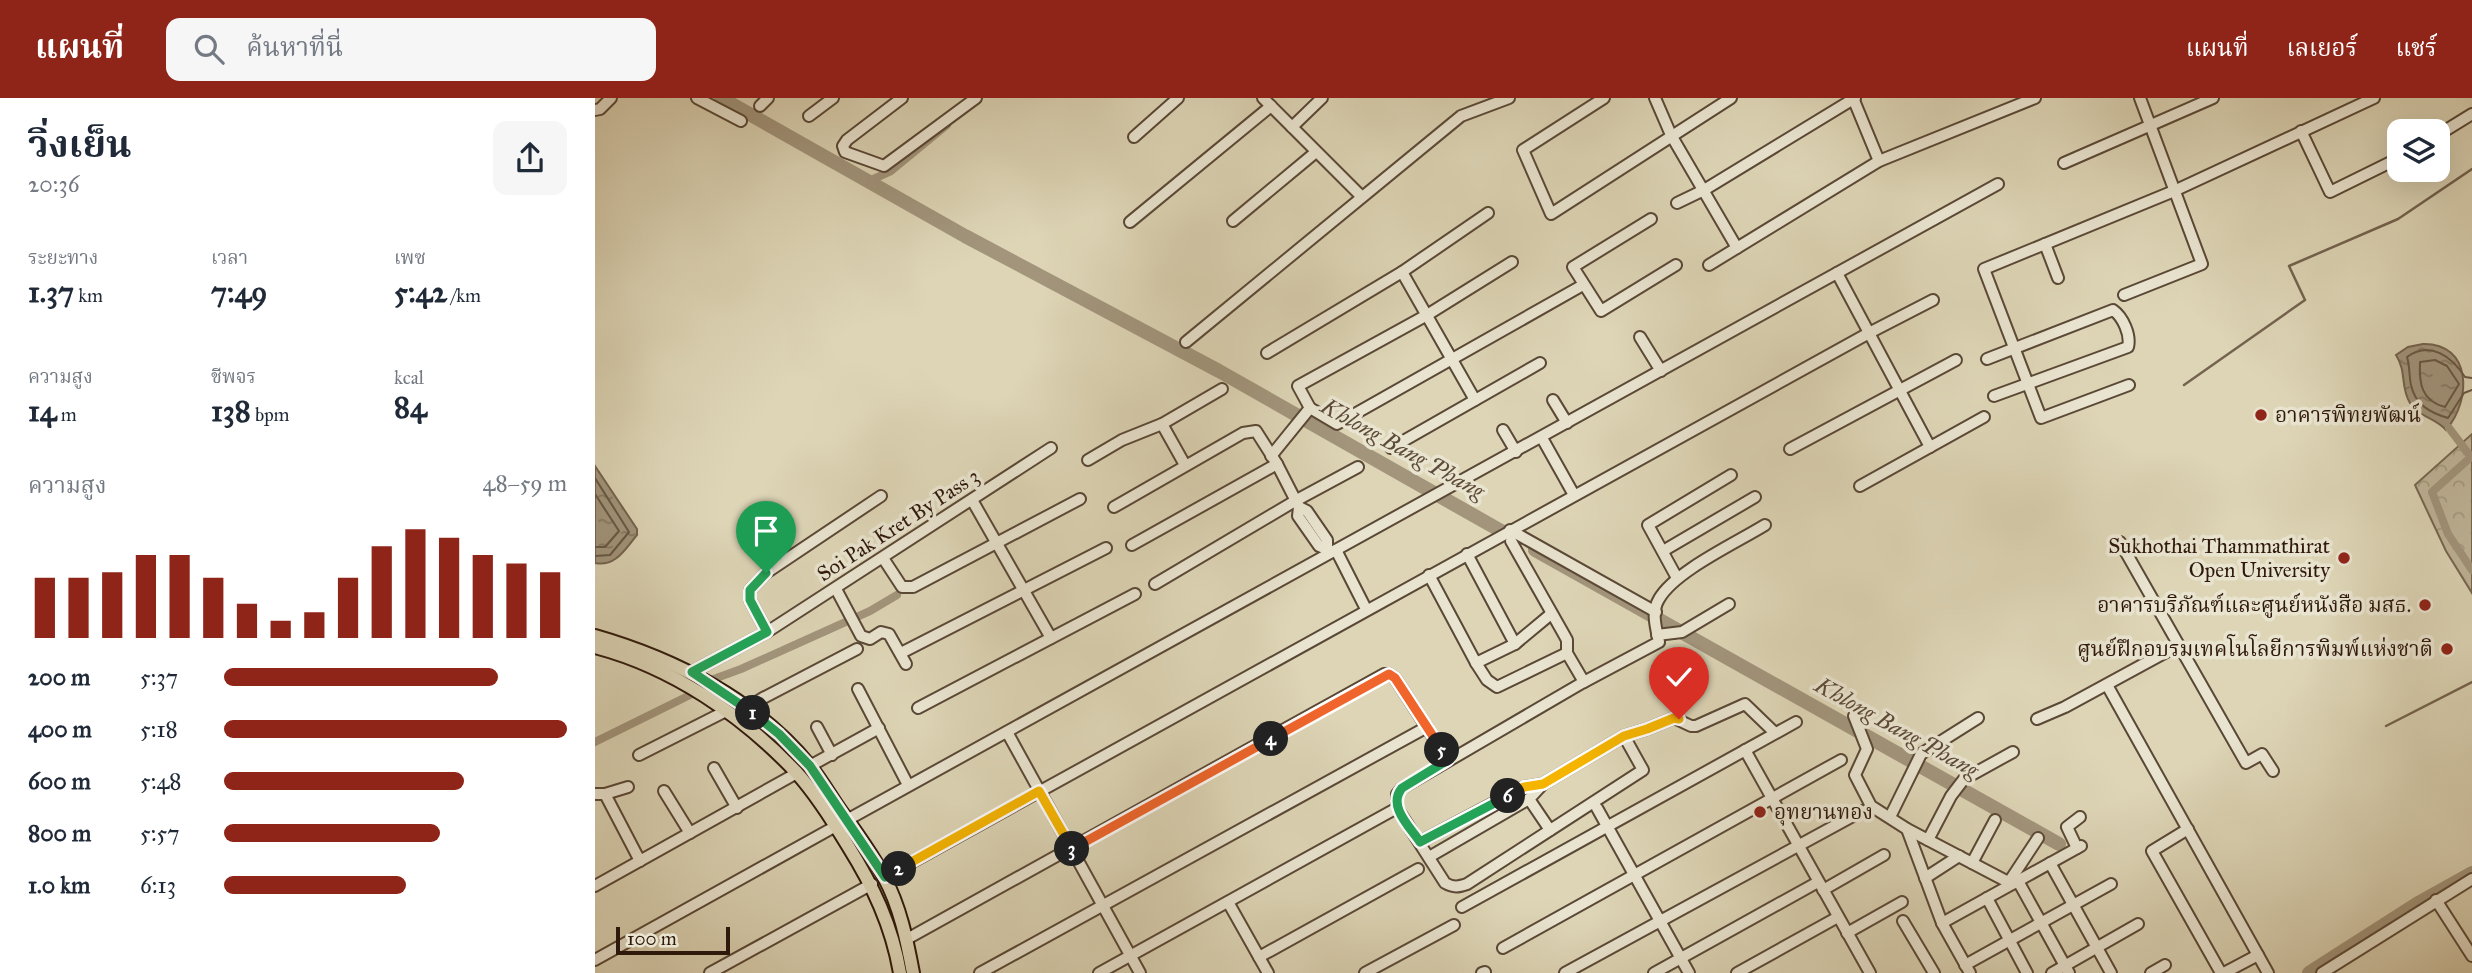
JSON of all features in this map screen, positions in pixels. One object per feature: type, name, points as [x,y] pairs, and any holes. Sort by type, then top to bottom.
[{"type":"main road","points":[[595,636],[663,658],[692,672],[747,708],[779,734],[810,766],[872,884],[895,946],[899,973]]},
{"type":"main road","points":[[595,647],[655,667],[749,729],[797,774],[885,877],[907,939],[913,973]]},
{"type":"street","points":[[595,110],[600,109],[611,98]]},
{"type":"street","points":[[697,98],[741,121]]},
{"type":"street","points":[[809,116],[833,98]]},
{"type":"street","points":[[902,98],[847,140],[843,146],[845,152],[884,166],[976,98]]},
{"type":"street","points":[[1134,137],[1178,98]]},
{"type":"street","points":[[1292,127],[1322,98]]},
{"type":"street","points":[[1186,342],[1461,116],[1509,98]]},
{"type":"street","points":[[1604,98],[1523,150],[1552,214],[1731,98]]},
{"type":"street","points":[[1655,98],[1671,135],[1737,248]]},
{"type":"street","points":[[1677,203],[1704,190],[1854,98],[1879,162]]},
{"type":"street","points":[[1709,265],[1879,162],[2035,98]]},
{"type":"street","points":[[2124,295],[2202,264],[2140,98]]},
{"type":"street","points":[[2064,163],[2213,98]]},
{"type":"street","points":[[2129,385],[2041,418],[1985,269],[2175,191],[2374,98]]},
{"type":"street","points":[[1130,222],[1267,102],[1361,196]]},
{"type":"street","points":[[2450,128],[2472,114]]},
{"type":"street","points":[[2301,131],[2330,191],[2387,164]]},
{"type":"street","points":[[1233,221],[1316,152]]},
{"type":"street","points":[[595,960],[1330,551],[1542,438],[1998,184]]},
{"type":"street","points":[[1267,353],[1402,272],[1488,213]]},
{"type":"street","points":[[1651,219],[1573,267],[1601,311],[1676,265]]},
{"type":"street","points":[[2045,244],[2058,278]]},
{"type":"street","points":[[1512,262],[1427,315],[1298,386],[1311,408],[1337,424],[1583,285]]},
{"type":"street","points":[[1402,272],[1475,400]]},
{"type":"street","points":[[1837,273],[1930,447]]},
{"type":"street","points":[[885,877],[1366,609],[1467,554],[1511,536],[1574,495],[1933,300]]},
{"type":"street","points":[[1987,359],[2113,310],[2118,313],[2129,341],[2128,347],[1994,396]]},
{"type":"street","points":[[1640,337],[1661,371]]},
{"type":"street","points":[[1790,449],[1955,360]]},
{"type":"street","points":[[1391,448],[1540,363]]},
{"type":"street","points":[[1088,460],[1122,440],[1162,424],[1222,389]]},
{"type":"street","points":[[1553,400],[1567,424]]},
{"type":"street","points":[[1132,545],[1274,460],[1311,408]]},
{"type":"street","points":[[1860,486],[1984,417]]},
{"type":"street","points":[[1162,424],[1185,465]]},
{"type":"street","points":[[1503,430],[1515,452]]},
{"type":"street","points":[[1114,507],[1185,465],[1249,431],[1256,431],[1297,504],[1307,511],[1327,540],[1330,551],[1366,609]]},
{"type":"street","points":[[1542,438],[1574,495]]},
{"type":"street","name":"Soi Pak Kret By Pass 3","points":[[692,672],[767,632],[1051,448]]},
{"type":"street","points":[[1155,584],[1358,467]]},
{"type":"street","points":[[1677,578],[1647,525],[1731,475]]},
{"type":"street","points":[[767,632],[750,600],[750,590],[766,573],[881,496]]},
{"type":"street","points":[[1663,551],[1755,497]]},
{"type":"street","points":[[883,558],[902,587],[907,589],[1080,499]]},
{"type":"street","points":[[972,500],[1051,638]]},
{"type":"street","points":[[1624,736],[1643,770],[1467,884],[1458,887],[1445,883],[1397,808],[1397,794],[1402,788],[1584,682],[1659,642],[1654,621],[1658,601],[1677,578],[1765,525]]},
{"type":"street","points":[[1511,536],[1655,612]]},
{"type":"street","points":[[1511,536],[1567,640],[1567,653],[1584,682]]},
{"type":"street","points":[[2120,542],[2246,763],[2262,754],[2273,771]]},
{"type":"street","points":[[901,653],[1106,548]]},
{"type":"street","points":[[1467,554],[1515,644]]},
{"type":"street","points":[[1429,575],[1476,663],[1487,680],[1497,687],[1567,653]]},
{"type":"street","points":[[835,589],[861,636],[870,639],[881,632],[886,633],[892,637],[907,664]]},
{"type":"street","points":[[918,708],[1135,594]]},
{"type":"street","points":[[1657,635],[1685,631],[1729,604]]},
{"type":"street","points":[[1476,663],[1515,644],[1551,614]]},
{"type":"street","points":[[2037,719],[2107,685],[2179,645]]},
{"type":"street","points":[[747,708],[857,649]]},
{"type":"street","points":[[907,939],[1384,674],[1395,678],[1448,760]]},
{"type":"street","points":[[2107,685],[2268,973]]},
{"type":"street","points":[[857,689],[908,785]]},
{"type":"street","points":[[1429,857],[1529,799],[1543,784],[1624,736],[1674,718],[1696,726],[1745,704],[1773,731]]},
{"type":"street","points":[[639,755],[726,712]]},
{"type":"street","points":[[1854,716],[1867,749],[1855,775],[1871,806],[1907,829],[2013,883],[2041,923],[2067,969]]},
{"type":"street","points":[[1890,817],[1921,754],[1978,718]]},
{"type":"street","points":[[1462,907],[1797,722]]},
{"type":"street","points":[[817,727],[832,755]]},
{"type":"street","points":[[980,973],[1427,727]]},
{"type":"street","points":[[810,766],[879,728]]},
{"type":"street","points":[[1007,732],[1140,973]]},
{"type":"street","points":[[1745,750],[1870,973]]},
{"type":"street","points":[[1928,840],[1951,796],[1964,779],[2013,752]]},
{"type":"street","points":[[1503,948],[1840,760]]},
{"type":"street","points":[[714,768],[737,808]]},
{"type":"street","points":[[596,882],[641,861],[797,774]]},
{"type":"street","points":[[1420,842],[1524,787],[1543,784]]},
{"type":"street","points":[[628,787],[600,794],[641,861]]},
{"type":"street","points":[[664,791],[690,833]]},
{"type":"street","points":[[1529,799],[1550,830]]},
{"type":"street","points":[[1099,973],[1397,808]]},
{"type":"street","points":[[1597,808],[1689,973]]},
{"type":"street","points":[[1565,973],[1862,811]]},
{"type":"street","points":[[1942,923],[2079,847],[2067,827],[2080,817]]},
{"type":"street","points":[[1972,863],[1995,820]]},
{"type":"street","points":[[1907,829],[1942,923],[1968,969],[2010,940],[2111,884]]},
{"type":"street","points":[[2188,829],[2152,851],[2222,973],[2258,955]]},
{"type":"street","points":[[2013,883],[2038,838]]},
{"type":"street","points":[[1654,973],[1884,855]]},
{"type":"street","points":[[1925,878],[1959,856]]},
{"type":"street","points":[[2050,863],[2111,973]]},
{"type":"street","points":[[1259,957],[1418,869]]},
{"type":"street","points":[[2322,973],[2472,879]]},
{"type":"street","points":[[709,973],[872,884]]},
{"type":"street","points":[[1987,898],[2027,973]]},
{"type":"street","points":[[2436,900],[2472,956]]},
{"type":"street","points":[[1228,902],[1268,973]]},
{"type":"street","points":[[1847,933],[1902,902]]},
{"type":"street","points":[[1737,973],[1838,916]]},
{"type":"street","points":[[1903,921],[1934,973]]},
{"type":"street","points":[[2052,973],[2067,969],[2097,947],[2138,924]]},
{"type":"street","points":[[1365,973],[1454,925]]},
{"type":"street","points":[[2151,973],[2165,965]]},
{"type":"green space","points":[[2472,434],[2472,593],[2446,551],[2415,485]]},
{"type":"water","points":[[2423,344],[2439,346],[2451,353],[2459,363],[2463,375],[2460,404],[2446,430],[2414,408],[2405,391],[2396,355],[2408,347]]},
{"type":"water","points":[[595,466],[637,529],[637,535],[619,556],[602,564],[595,563]]},
{"type":"waterway","name":"Khlong Bang Phang","points":[[721,98],[965,236],[1219,371],[1517,540]]},
{"type":"waterway","points":[[869,181],[891,171],[947,125]]},
{"type":"waterway","points":[[2184,385],[2305,300],[2289,266],[2398,219],[2472,169]]},
{"type":"waterway","points":[[2449,428],[2471,457]]},
{"type":"waterway","points":[[2472,456],[2432,492],[2448,534],[2472,570]]},
{"type":"waterway","name":"Khlong Bang Phang","points":[[1535,550],[2059,844]]},
{"type":"waterway","points":[[711,680],[870,611],[897,595]]},
{"type":"waterway","points":[[2386,726],[2472,682]]},
{"type":"waterway","points":[[595,742],[692,694]]},
{"type":"waterway","points":[[2309,973],[2420,902],[2472,873]]},
{"type":"place","name":"อาคารพิทยพัฒน์","points":[[2261,415]]},
{"type":"place","name":"Sukhothai Thammathirat Open University","points":[[2344,558]]},
{"type":"place","name":"อาคารบริภัณฑ์และศูนย์หนังสือ มสธ.","points":[[2425,605]]},
{"type":"place","name":"ศูนย์ฝึกอบรมเทคโนโลยีการพิมพ์แห่งชาติ","points":[[2447,649]]},
{"type":"place","name":"อุทยานทอง","points":[[1760,812]]},
{"type":"route","points":[[766,573],[750,590],[750,600],[767,632],[692,672],[747,708],[779,734],[810,766],[885,877],[1039,791],[1071,850],[1384,674],[1395,678],[1448,760],[1402,788],[1397,794],[1397,808],[1420,842],[1524,787],[1543,784],[1624,736],[1674,718],[1679,719]]}]
